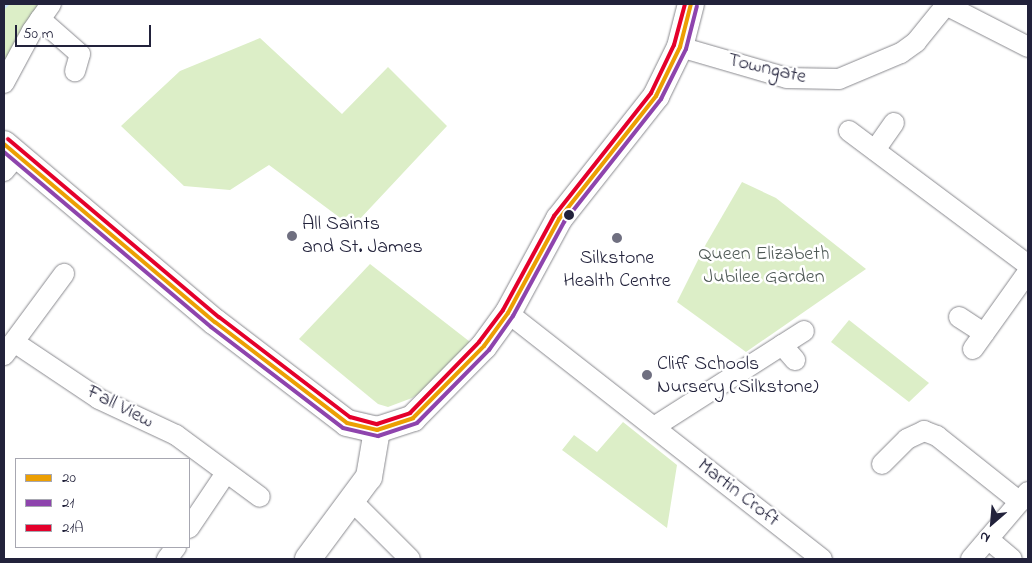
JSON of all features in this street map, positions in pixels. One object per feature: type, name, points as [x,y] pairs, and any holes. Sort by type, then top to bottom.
[{"type":"street","points":[[8,157],[215,322],[348,422],[377,430],[413,418],[484,346],[508,312],[559,219],[656,96],[680,47],[691,4]]},
{"type":"street","name":"Towngate","points":[[680,47],[787,78],[839,79],[901,53],[916,42],[946,5],[1028,47]]},
{"type":"street","points":[[4,83],[46,11],[82,56]]},
{"type":"street","points":[[875,150],[894,123]]},
{"type":"street","points":[[849,130],[1028,265]]},
{"type":"street","points":[[959,317],[979,341],[1028,272]]},
{"type":"street","name":"Fall View","points":[[64,274],[9,348],[99,399],[176,435],[260,497]]},
{"type":"street","name":"Martin Croft","points":[[508,312],[822,559]]},
{"type":"street","points":[[654,427],[789,352],[804,331]]},
{"type":"street","points":[[308,559],[369,477],[377,430]]},
{"type":"street","points":[[882,464],[907,439],[924,431],[937,436],[1024,497],[971,559]]},
{"type":"street","points":[[190,527],[226,473]]},
{"type":"street","points":[[352,501],[410,559]]},
{"type":"street","points":[[988,539],[1012,559]]},
{"type":"street","points":[[167,559],[175,548]]},
{"type":"green space","points":[[4,4],[51,4],[4,83]]},
{"type":"green space","points":[[260,38],[342,114],[388,67],[447,126],[358,221],[349,214],[343,220],[269,165],[230,190],[184,186],[121,126],[180,71]]},
{"type":"green space","name":"Queen Elizabeth Jubilee Garden","points":[[742,182],[776,198],[866,269],[746,352],[677,302],[706,244]]},
{"type":"green space","points":[[370,264],[474,345],[438,382],[412,398],[388,407],[378,404],[299,339]]},
{"type":"green space","points":[[849,320],[929,383],[909,402],[831,342]]},
{"type":"green space","points":[[623,422],[677,465],[667,528],[562,450],[574,435],[597,452]]},
{"type":"transit line","name":"21A","points":[[8,139],[219,317],[350,417],[377,424],[410,413],[479,342],[503,310],[554,216],[651,93],[674,45],[685,4]]},
{"type":"transit line","name":"20","points":[[4,144],[215,322],[347,423],[377,430],[413,418],[484,346],[508,313],[559,219],[656,96],[680,47],[691,4]]},
{"type":"transit line","name":"21","points":[[4,152],[211,327],[343,428],[378,436],[417,423],[489,350],[513,316],[564,222],[661,99],[686,49],[697,6]]},
{"type":"place","name":"All Saints and St. James","points":[[292,236]]},
{"type":"place","name":"Silkstone Health Centre","points":[[617,238]]},
{"type":"place","name":"Cliff Schools Nursery (Silkstone)","points":[[647,375]]}]
